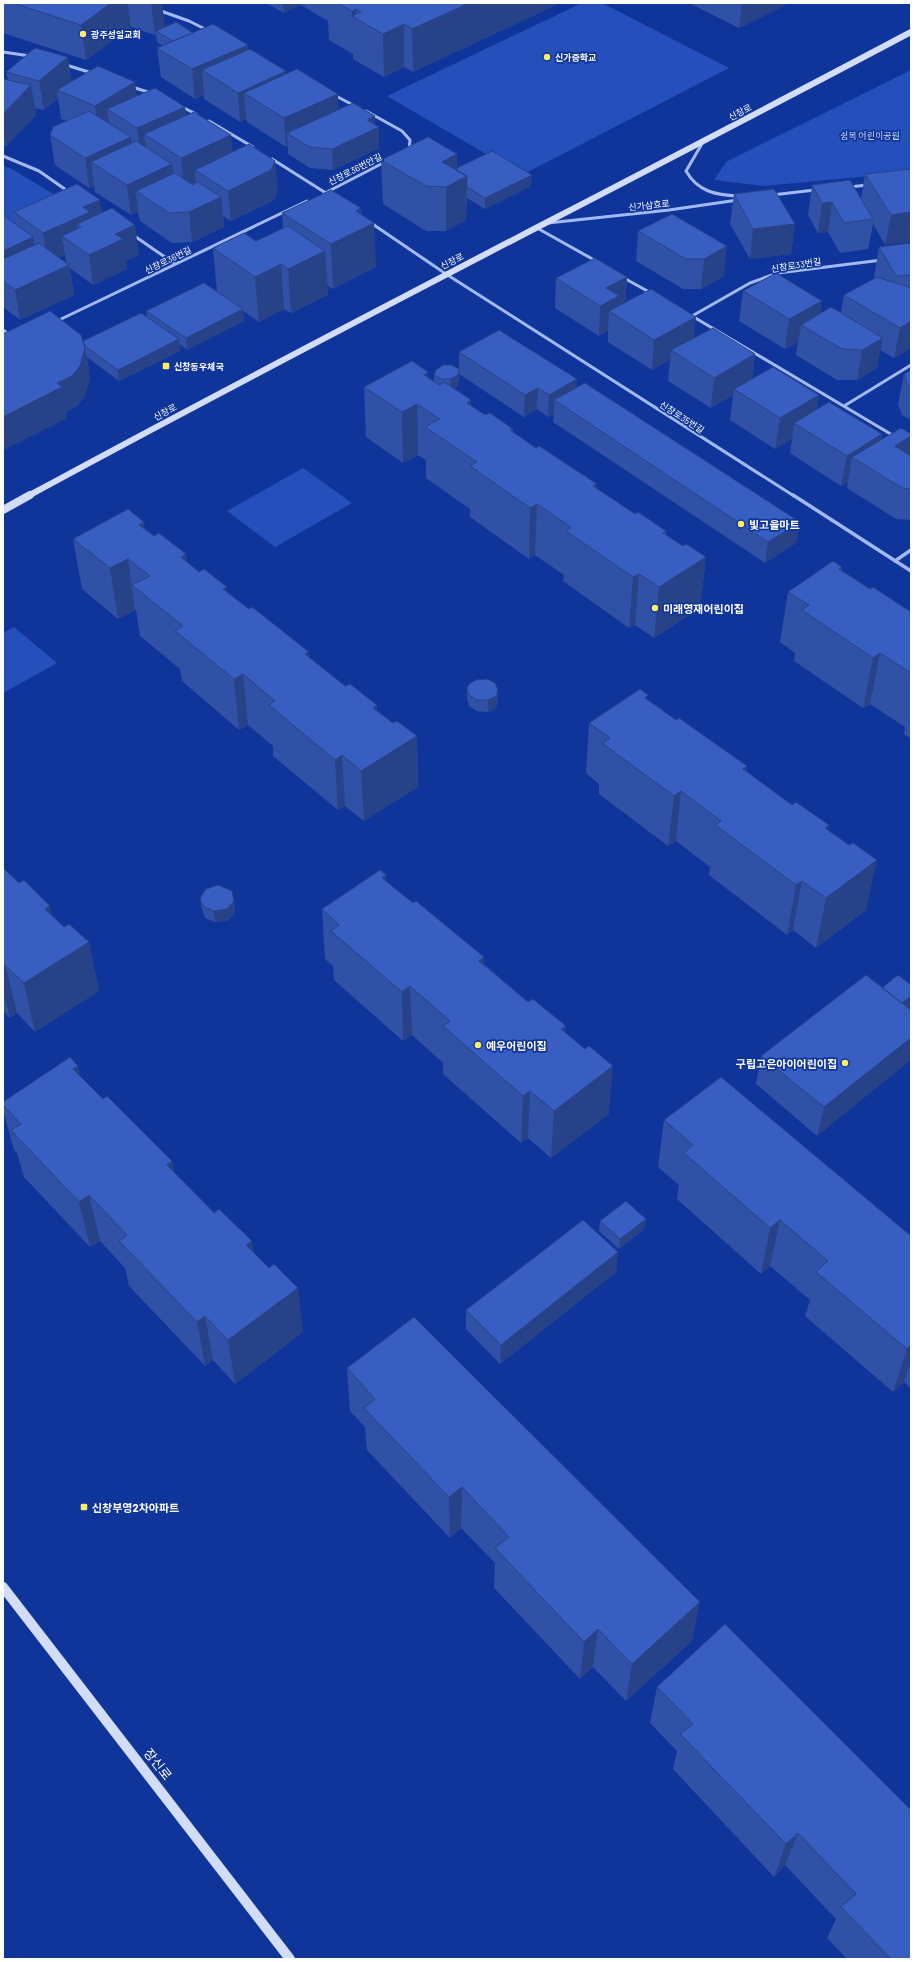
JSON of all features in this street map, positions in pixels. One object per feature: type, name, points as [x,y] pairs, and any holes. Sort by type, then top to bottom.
[{"type":"main road","name":"신창로","points":[[3,510],[212,396],[704,142],[911,32]]},
{"type":"main road","name":"장신로","points":[[3,1587],[290,1959]]},
{"type":"street","points":[[153,8],[188,21],[209,32]]},
{"type":"street","points":[[3,52],[35,57]]},
{"type":"street","points":[[65,65],[94,74]]},
{"type":"street","points":[[130,86],[158,95]]},
{"type":"street","points":[[331,94],[402,131],[410,140],[410,149],[403,153]]},
{"type":"street","points":[[178,105],[199,116]]},
{"type":"street","points":[[206,120],[258,150]]},
{"type":"street","name":"신가삼효로","points":[[545,224],[669,210],[745,197],[714,194],[700,189],[690,179],[686,171],[704,142]]},
{"type":"street","points":[[3,156],[39,171],[71,193]]},
{"type":"street","points":[[271,159],[332,197]]},
{"type":"street","name":"신창로36번안길","points":[[325,192],[389,160]]},
{"type":"street","points":[[848,187],[872,184]]},
{"type":"street","points":[[769,195],[816,190]]},
{"type":"street","points":[[318,196],[325,192]]},
{"type":"street","name":"신창로36번길","points":[[51,324],[311,199]]},
{"type":"street","points":[[370,223],[446,274]]},
{"type":"street","points":[[537,228],[603,266]]},
{"type":"street","points":[[130,233],[176,264]]},
{"type":"street","name":"신창로33번길","points":[[692,316],[750,283],[778,273],[888,260]]},
{"type":"street","points":[[616,273],[656,296]]},
{"type":"street","name":"신창로35번길","points":[[446,274],[911,571]]},
{"type":"street","points":[[686,312],[898,438]]},
{"type":"street","points":[[3,330],[17,340]]},
{"type":"street","points":[[844,406],[911,365]]},
{"type":"street","points":[[895,561],[911,550]]},
{"type":"green space","points":[[582,3],[602,3],[729,68],[522,175],[387,96]]},
{"type":"green space","name":"쉼목 어린이공원","points":[[911,70],[911,172],[764,186],[714,180],[726,162]]},
{"type":"green space","points":[[3,166],[12,169],[78,209],[3,243]]},
{"type":"green space","points":[[303,468],[352,503],[275,547],[227,511]]},
{"type":"green space","points":[[14,627],[57,663],[3,693],[3,633]]},
{"type":"building","points":[[13,3],[111,3],[81,25]]},
{"type":"building","points":[[337,3],[469,3],[412,29],[404,24],[383,34],[352,16],[361,12],[356,9],[352,11]]},
{"type":"building","points":[[176,22],[193,33],[173,41],[156,31]]},
{"type":"building","points":[[213,24],[248,45],[192,69],[157,48]]},
{"type":"building","points":[[35,48],[68,57],[39,81],[6,72]]},
{"type":"building","points":[[250,49],[286,71],[238,93],[202,70]]},
{"type":"building","points":[[98,66],[135,82],[95,106],[57,90]]},
{"type":"building","points":[[297,69],[338,94],[284,118],[244,93]]},
{"type":"building","points":[[3,79],[31,85],[3,114]]},
{"type":"building","points":[[155,88],[185,107],[137,128],[107,109]]},
{"type":"building","points":[[353,103],[375,116],[367,120],[379,127],[332,149],[309,147],[287,133]]},
{"type":"building","points":[[89,111],[131,137],[85,158],[50,135],[53,127]]},
{"type":"building","points":[[194,112],[231,135],[181,158],[144,134]]},
{"type":"building","points":[[428,137],[457,154],[442,162],[467,176],[446,187],[426,186],[381,160]]},
{"type":"building","points":[[136,141],[172,164],[127,185],[91,162]]},
{"type":"building","points":[[249,144],[275,161],[271,170],[228,191],[195,170]]},
{"type":"building","points":[[492,151],[532,175],[485,198],[467,187],[467,176],[457,171],[457,168]]},
{"type":"building","points":[[911,169],[911,212],[891,215],[865,174]]},
{"type":"building","points":[[175,173],[193,185],[198,182],[221,197],[189,212],[169,213],[136,191]]},
{"type":"building","points":[[850,180],[873,219],[844,223],[832,202],[822,203],[812,185]]},
{"type":"building","points":[[77,184],[100,200],[83,207],[90,212],[43,233],[14,212]]},
{"type":"building","points":[[774,189],[795,224],[753,229],[734,194]]},
{"type":"building","points":[[331,190],[361,208],[356,211],[374,223],[331,244],[282,213]]},
{"type":"building","points":[[112,208],[135,225],[115,234],[123,239],[89,255],[62,236],[81,227],[77,224]]},
{"type":"building","points":[[672,214],[727,246],[704,259],[686,259],[638,231]]},
{"type":"building","points":[[3,215],[33,237],[3,251]]},
{"type":"building","points":[[288,226],[325,251],[288,269],[281,264],[255,277],[213,248],[244,233],[256,241]]},
{"type":"building","points":[[39,243],[69,265],[15,290],[3,281],[3,259]]},
{"type":"building","points":[[911,243],[911,275],[896,276],[879,247]]},
{"type":"building","points":[[595,258],[627,277],[606,288],[619,296],[600,306],[556,278]]},
{"type":"building","points":[[776,273],[822,301],[789,319],[743,291]]},
{"type":"building","points":[[877,277],[911,288],[911,321],[900,328],[844,295]]},
{"type":"building","points":[[204,283],[243,309],[186,338],[146,311]]},
{"type":"building","points":[[651,289],[696,317],[654,340],[609,311]]},
{"type":"building","points":[[831,307],[883,338],[862,350],[842,349],[801,325]]},
{"type":"building","points":[[50,311],[81,335],[85,348],[80,366],[72,376],[57,383],[62,387],[3,417],[3,334]]},
{"type":"building","points":[[141,313],[179,339],[118,370],[85,346],[83,341]]},
{"type":"building","points":[[713,328],[755,354],[714,378],[671,350]]},
{"type":"building","points":[[499,330],[577,379],[549,395],[538,388],[525,395],[459,352]]},
{"type":"building","points":[[412,361],[428,372],[424,375],[439,385],[444,382],[471,400],[467,403],[485,415],[490,413],[513,429],[510,430],[536,448],[539,446],[597,484],[593,486],[635,514],[638,512],[666,531],[663,533],[683,546],[686,544],[706,557],[659,587],[639,574],[633,577],[566,531],[571,527],[537,504],[530,508],[470,466],[477,462],[425,427],[440,419],[417,404],[402,412],[364,387]]},
{"type":"building","points":[[443,365],[452,365],[459,369],[458,375],[450,379],[440,379],[434,375],[436,370]]},
{"type":"building","points":[[773,367],[819,395],[780,418],[734,389]]},
{"type":"building","points":[[911,370],[911,386],[907,384],[904,374]]},
{"type":"building","points":[[585,383],[800,522],[768,542],[554,400]]},
{"type":"building","points":[[829,402],[882,434],[847,456],[794,423]]},
{"type":"building","points":[[901,428],[911,434],[911,436],[895,446],[911,456],[911,489],[902,488],[852,457]]},
{"type":"building","points":[[128,509],[144,522],[139,525],[154,536],[159,533],[186,554],[181,557],[199,572],[204,569],[227,587],[223,589],[249,609],[252,607],[309,652],[305,654],[345,686],[350,684],[377,705],[373,708],[393,723],[397,721],[417,736],[361,771],[342,755],[335,760],[269,705],[275,701],[243,674],[234,679],[175,631],[183,626],[132,585],[150,576],[128,559],[110,568],[73,539]]},
{"type":"building","points":[[833,561],[842,567],[839,569],[870,589],[873,587],[911,612],[911,673],[880,653],[873,658],[802,610],[809,605],[788,592]]},
{"type":"building","points":[[487,679],[495,683],[498,690],[496,696],[488,700],[477,700],[469,695],[467,688],[469,684],[476,680]]},
{"type":"building","points":[[640,689],[648,695],[645,698],[676,720],[679,718],[747,766],[743,769],[792,805],[796,802],[829,825],[825,828],[849,845],[853,843],[877,860],[826,898],[802,881],[796,885],[715,825],[721,821],[681,791],[674,796],[602,743],[610,738],[589,723]]},
{"type":"building","points":[[3,868],[19,883],[24,880],[50,906],[45,909],[64,927],[69,924],[89,942],[24,983],[5,965],[3,966]]},
{"type":"building","points":[[380,870],[386,875],[382,878],[413,903],[416,901],[484,957],[479,961],[528,1002],[533,999],[566,1026],[561,1029],[585,1049],[589,1046],[613,1066],[554,1111],[530,1091],[523,1096],[443,1026],[450,1021],[410,986],[402,992],[331,931],[339,925],[322,909]]},
{"type":"building","points":[[218,885],[232,891],[234,901],[227,909],[214,911],[204,907],[200,898],[206,889]]},
{"type":"building","points":[[866,975],[911,1010],[911,1038],[824,1107],[761,1056]]},
{"type":"building","points":[[898,975],[911,985],[911,996],[902,1003],[882,988]]},
{"type":"building","points":[[70,1057],[78,1066],[73,1069],[103,1099],[107,1096],[172,1161],[167,1165],[214,1213],[219,1209],[252,1241],[246,1245],[269,1268],[274,1264],[298,1288],[228,1340],[205,1316],[197,1322],[119,1241],[127,1235],[89,1195],[79,1202],[11,1130],[21,1124],[3,1105],[3,1102]]},
{"type":"building","points":[[721,1077],[911,1236],[911,1345],[907,1349],[816,1272],[828,1261],[780,1220],[770,1228],[684,1153],[693,1145],[664,1120]]},
{"type":"building","points":[[626,1201],[646,1219],[620,1239],[600,1221]]},
{"type":"building","points":[[583,1220],[618,1252],[501,1345],[466,1310]]},
{"type":"building","points":[[414,1317],[700,1602],[632,1664],[598,1629],[584,1642],[495,1548],[509,1537],[462,1487],[449,1497],[364,1408],[375,1399],[347,1368]]},
{"type":"building","points":[[725,1624],[911,1810],[911,1959],[891,1959],[841,1907],[856,1894],[798,1833],[786,1844],[680,1734],[693,1724],[657,1687]]},
{"type":"place","name":"광주성일교회","points":[[83,34]]},
{"type":"place","name":"신가중학교","points":[[547,57]]},
{"type":"place","name":"신창동우체국","points":[[166,366]]},
{"type":"place","name":"빛고을마트","points":[[741,524]]},
{"type":"place","name":"미래영재어린이집","points":[[655,608]]},
{"type":"place","name":"예우어린이집","points":[[478,1045]]},
{"type":"place","name":"구립고은아이어린이집","points":[[845,1063]]},
{"type":"place","name":"신창부영2차아파트","points":[[84,1507]]}]
